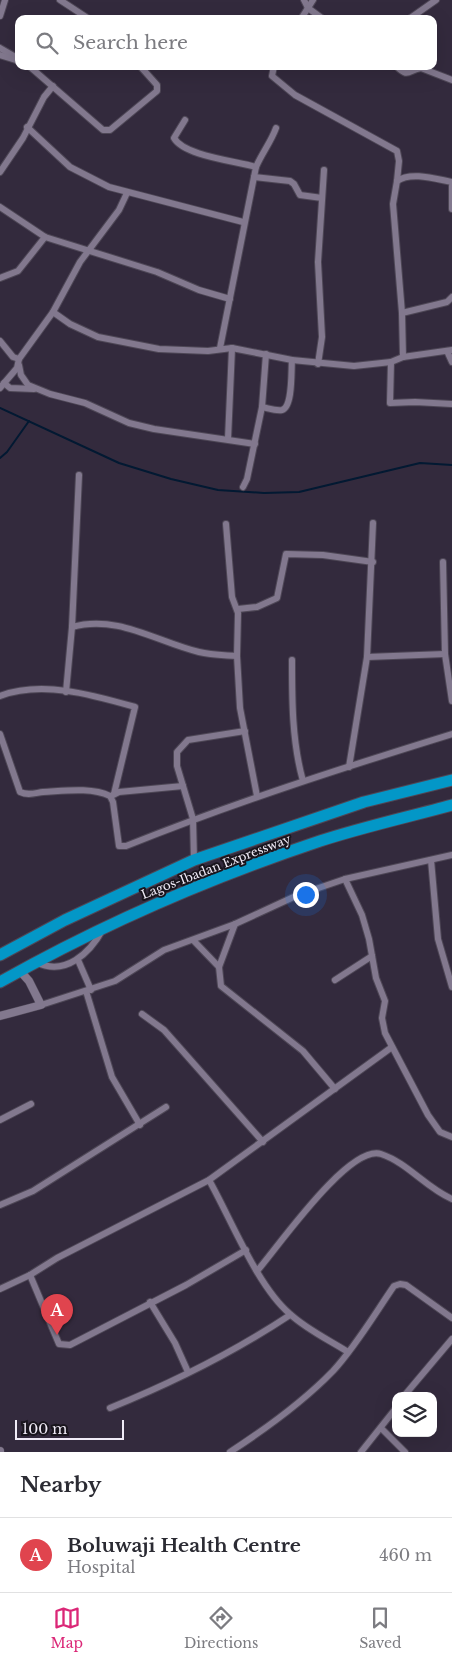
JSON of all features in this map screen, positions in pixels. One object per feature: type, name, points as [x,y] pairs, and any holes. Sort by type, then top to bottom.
[{"type":"highway","name":"Lagos-Ibadan Expressway","points":[[0,954],[65,920],[194,860],[364,802],[452,780]]},
{"type":"highway","name":"Lagos-Ibadan Expressway","points":[[0,982],[105,928],[182,893],[320,841],[452,805]]},
{"type":"street","points":[[0,16],[5,0]]},
{"type":"street","points":[[60,0],[83,15]]},
{"type":"street","points":[[304,0],[308,8],[318,15]]},
{"type":"street","points":[[304,15],[313,0]]},
{"type":"street","points":[[415,15],[436,0]]},
{"type":"street","points":[[0,48],[15,57]]},
{"type":"street","points":[[0,55],[15,59]]},
{"type":"street","points":[[34,70],[103,130],[110,130],[157,91],[157,85],[144,70]]},
{"type":"street","points":[[273,70],[272,76],[295,94],[397,151],[399,161],[393,204],[402,313],[403,357]]},
{"type":"street","points":[[401,70],[411,74],[418,70]]},
{"type":"street","points":[[426,70],[452,80]]},
{"type":"street","points":[[0,172],[44,97],[53,86]]},
{"type":"street","points":[[185,120],[174,138],[181,145],[213,158],[225,158],[256,167]]},
{"type":"street","points":[[27,127],[70,167],[109,187],[243,222]]},
{"type":"street","points":[[220,348],[243,222],[256,167],[261,155],[269,145],[276,128]]},
{"type":"street","points":[[318,364],[322,337],[318,262],[324,170]]},
{"type":"street","points":[[254,177],[290,181],[294,184],[300,196],[322,198]]},
{"type":"street","points":[[397,181],[403,177],[419,177],[452,182]]},
{"type":"street","points":[[452,186],[452,209]]},
{"type":"street","points":[[36,389],[2,386],[54,312],[88,252],[120,210],[127,192]]},
{"type":"street","points":[[0,207],[45,237],[157,272],[199,290],[230,299]]},
{"type":"street","points":[[0,278],[18,271],[45,237]]},
{"type":"street","points":[[402,313],[447,302],[452,297]]},
{"type":"street","points":[[54,312],[70,324],[98,337],[132,345],[208,352],[220,348],[232,348],[318,364],[354,366],[391,362],[403,357],[450,351],[452,362]]},
{"type":"street","points":[[0,341],[19,362],[21,375],[28,385],[36,389],[85,403],[139,426],[255,444]]},
{"type":"street","points":[[228,439],[232,348]]},
{"type":"street","points":[[243,487],[255,444],[262,408],[266,354]]},
{"type":"street","points":[[262,408],[275,410],[286,408],[290,402],[292,360]]},
{"type":"street","points":[[391,362],[390,403],[452,403]]},
{"type":"street","points":[[66,692],[72,627],[78,475]]},
{"type":"street","points":[[349,767],[367,658],[373,562],[373,523]]},
{"type":"street","points":[[226,524],[232,597],[238,608],[237,656],[240,708],[258,796]]},
{"type":"street","points":[[238,608],[257,608],[277,598],[286,554],[323,555],[373,562]]},
{"type":"street","points":[[443,562],[445,654],[452,701]]},
{"type":"street","points":[[72,627],[86,623],[108,624],[151,634],[200,653],[237,656]]},
{"type":"street","points":[[367,658],[445,654]]},
{"type":"street","points":[[292,660],[292,705],[299,765],[303,781]]},
{"type":"street","points":[[0,696],[16,690],[66,692],[135,707],[112,795],[119,846],[126,846],[192,819],[258,796],[452,734]]},
{"type":"street","points":[[194,860],[192,819],[183,786],[177,752],[188,740],[244,732]]},
{"type":"street","points":[[0,734],[20,792],[26,795],[60,791],[93,792],[112,795],[183,786]]},
{"type":"street","points":[[0,1016],[89,991],[115,981],[164,950],[194,941],[298,894],[345,879],[452,855]]},
{"type":"street","points":[[431,860],[438,939],[452,987]]},
{"type":"street","points":[[345,879],[362,915],[369,939],[376,978],[386,1001],[382,1018],[392,1047],[440,1132],[452,1137]]},
{"type":"street","points":[[234,924],[219,967],[221,986],[303,1051],[335,1089]]},
{"type":"street","points":[[36,962],[45,967],[57,967],[78,960],[92,946],[105,928]]},
{"type":"street","points":[[194,941],[219,967]]},
{"type":"street","points":[[335,980],[372,956]]},
{"type":"street","points":[[78,960],[89,991],[112,1077],[140,1125]]},
{"type":"street","points":[[20,971],[29,982],[41,1005]]},
{"type":"street","points":[[142,1014],[164,1030],[263,1142]]},
{"type":"street","points":[[0,1289],[209,1180],[392,1047]]},
{"type":"street","points":[[0,1120],[31,1104]]},
{"type":"street","points":[[0,1205],[34,1191],[166,1107]]},
{"type":"street","points":[[257,1271],[322,1193],[347,1167],[369,1153],[379,1154],[399,1162],[431,1187],[452,1199]]},
{"type":"street","points":[[209,1180],[257,1271],[290,1314],[348,1352]]},
{"type":"street","points":[[30,1275],[59,1344],[74,1344],[150,1302],[186,1285],[246,1250]]},
{"type":"street","points":[[230,1452],[296,1405],[333,1370],[348,1352],[394,1286],[406,1285],[452,1318]]},
{"type":"street","points":[[150,1302],[175,1343],[188,1372]]},
{"type":"street","points":[[110,1408],[188,1372],[267,1330],[290,1314]]},
{"type":"street","points":[[407,1392],[452,1339]]},
{"type":"street","points":[[361,1452],[392,1413]]},
{"type":"street","points":[[381,1428],[405,1452]]},
{"type":"waterway","points":[[0,408],[119,463],[171,479],[218,490],[264,493],[299,492],[420,463],[452,465]]},
{"type":"waterway","points":[[0,458],[7,452],[29,421]]},
{"type":"place","name":"Boluwaji Health Centre","points":[[57,1335]]}]
